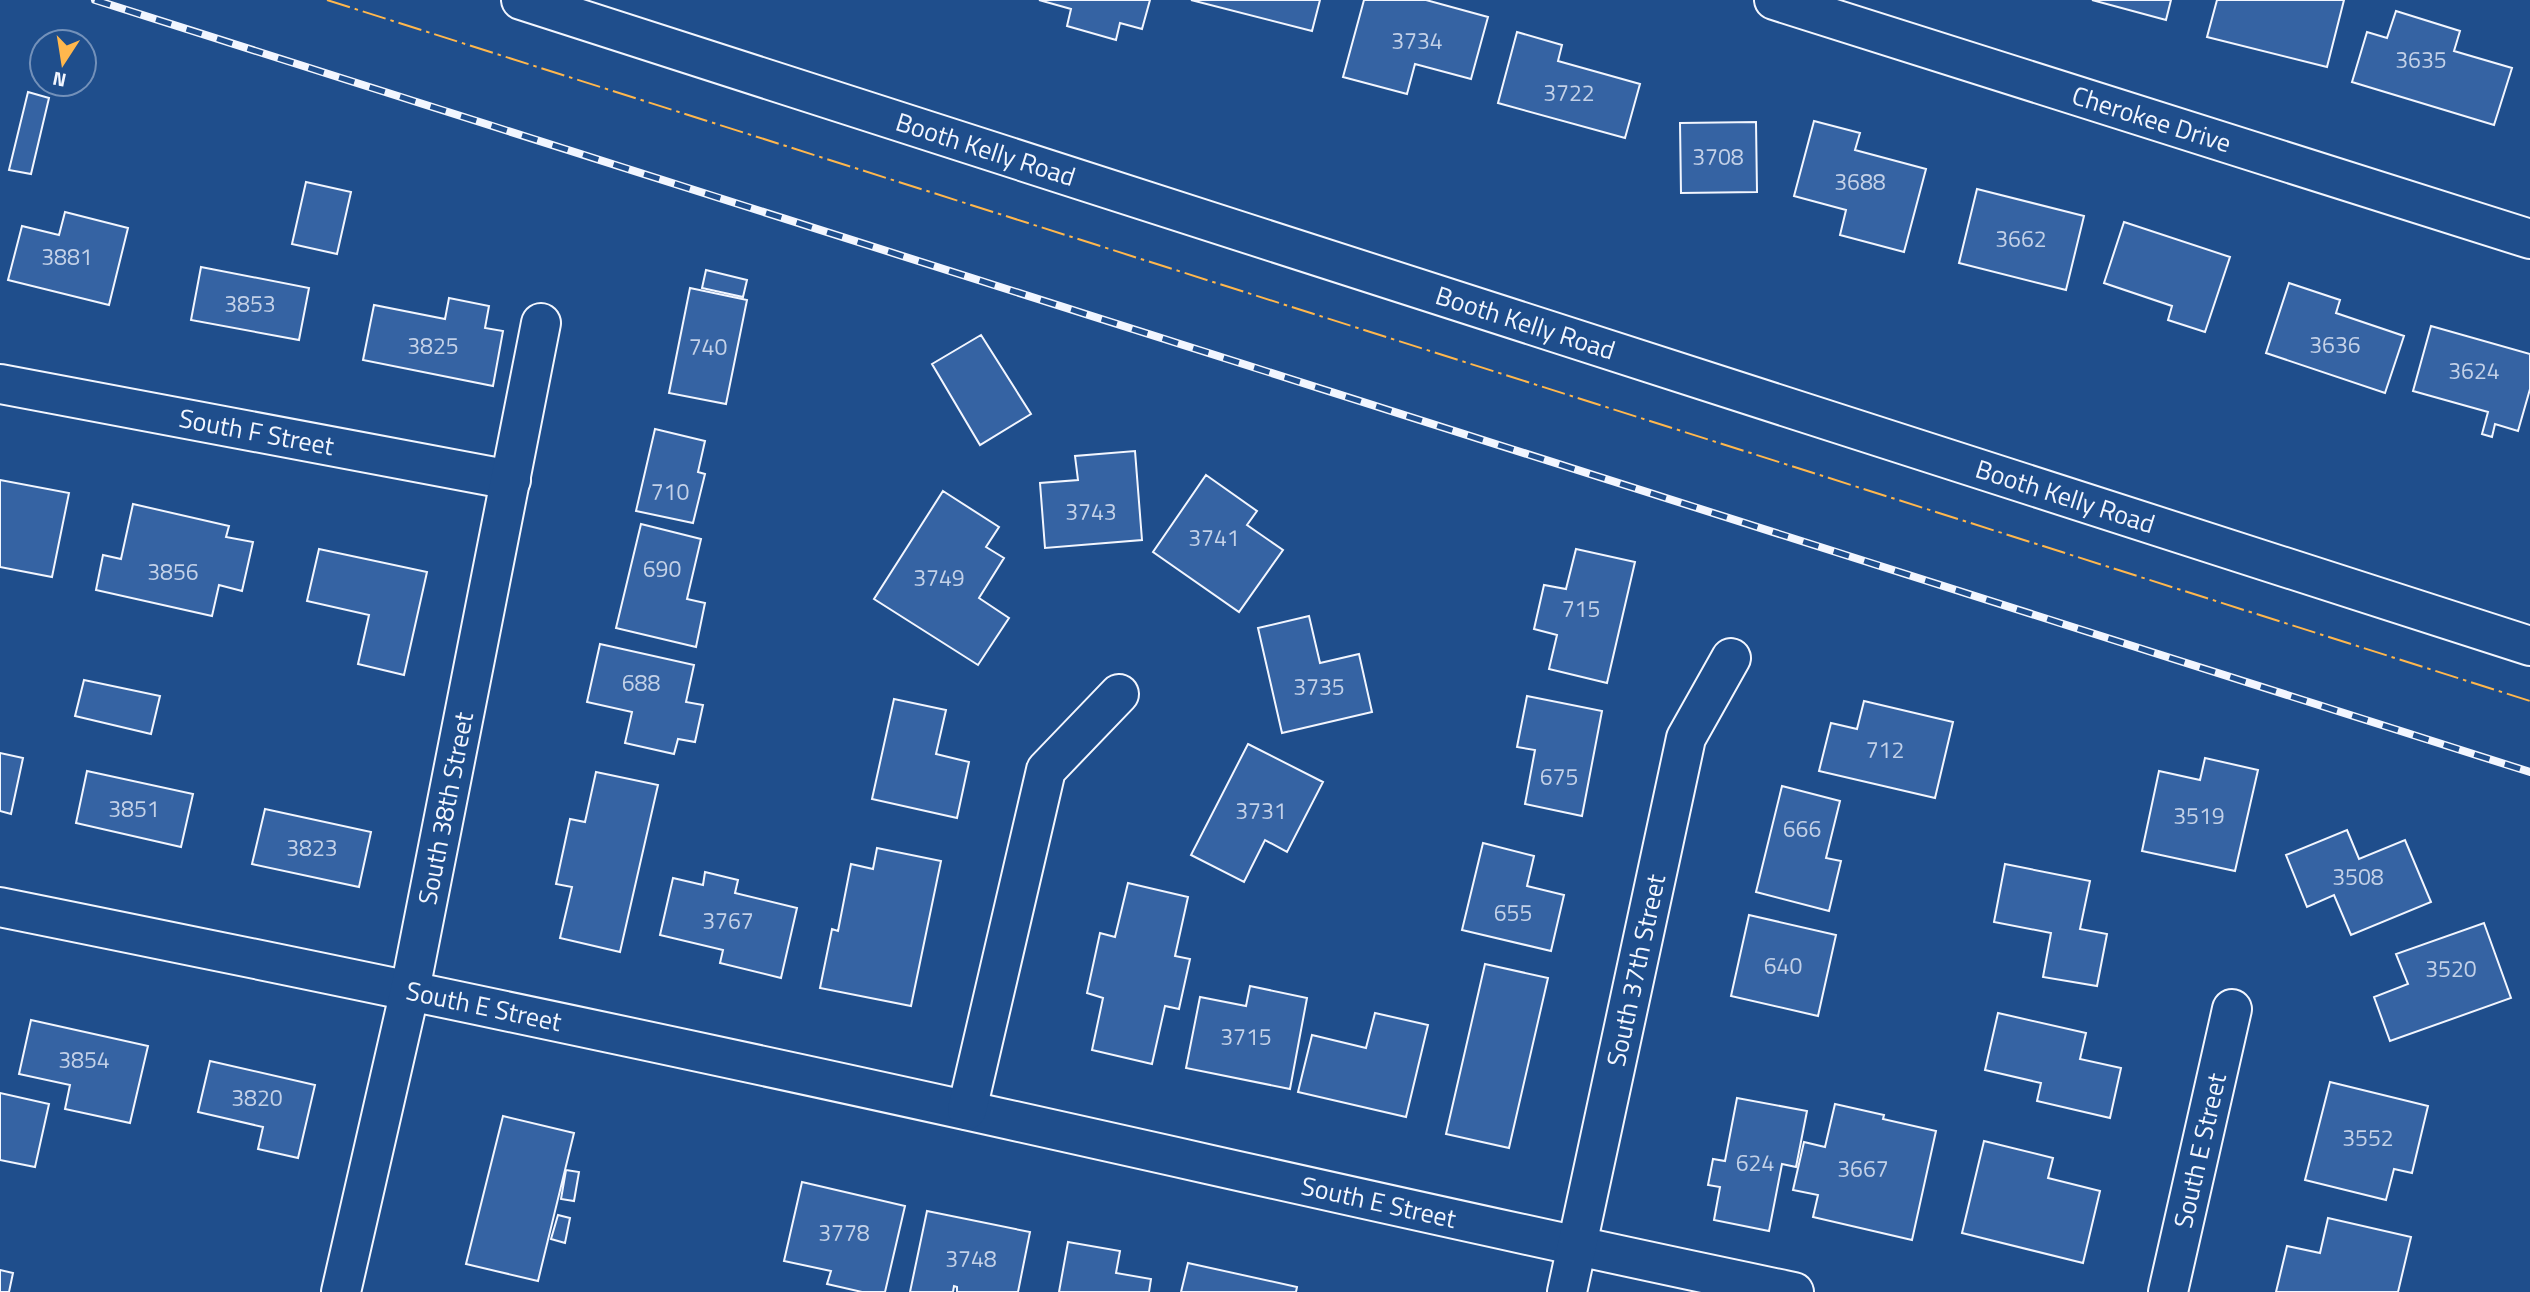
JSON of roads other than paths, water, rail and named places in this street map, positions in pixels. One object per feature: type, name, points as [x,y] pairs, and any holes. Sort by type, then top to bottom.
[{"type":"street","name":"Booth Kelly Road","points":[[521,0],[2530,646]]},
{"type":"street","name":"Cherokee Drive","points":[[1774,0],[2530,239]]},
{"type":"street","name":"South 38th Street","points":[[341,1292],[410,990],[541,323]]},
{"type":"street","name":"South F Street","points":[[0,384],[511,480]]},
{"type":"street","name":"South 37th Street","points":[[1567,1292],[1686,738],[1731,658]]},
{"type":"street","points":[[967,1110],[1046,770],[1119,694]]},
{"type":"street","name":"South E Street","points":[[0,907],[410,990],[967,1110],[1576,1247],[1794,1292]]},
{"type":"street","name":"South E Street","points":[[2168,1292],[2232,1009]]},
{"type":"railway","points":[[95,0],[2530,772]]}]
